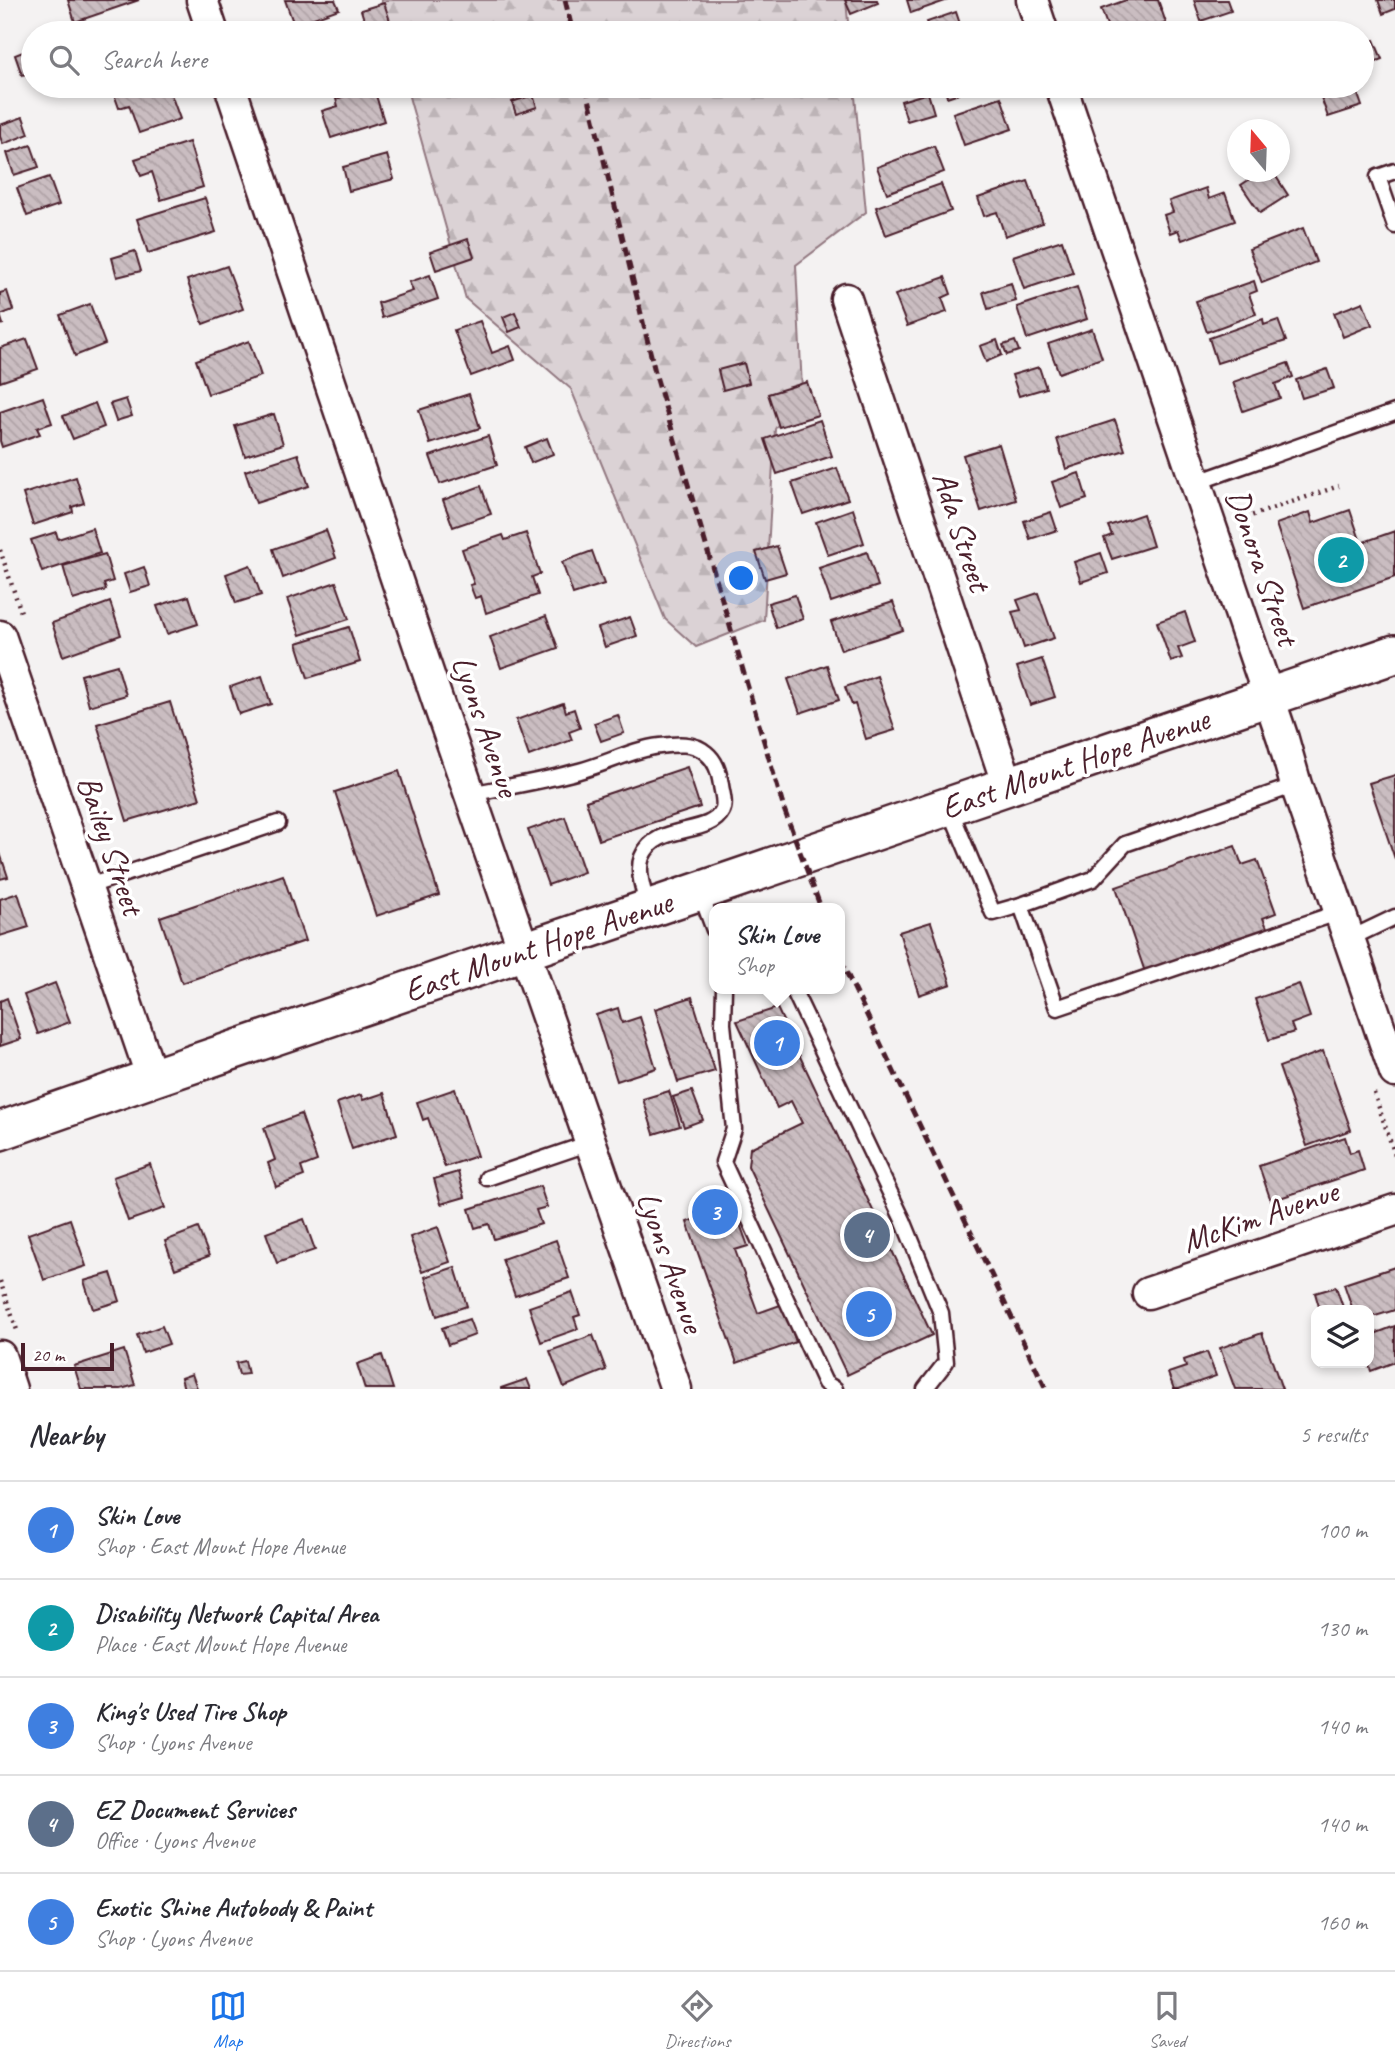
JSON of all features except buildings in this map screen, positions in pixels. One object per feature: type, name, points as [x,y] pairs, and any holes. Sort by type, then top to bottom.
[{"type":"street","points":[[202,0],[209,21]]},
{"type":"street","points":[[1032,0],[1039,21]]},
{"type":"street","name":"Lyons Avenue","points":[[234,98],[470,794],[676,1389]]},
{"type":"street","name":"Donora Street","points":[[1065,98],[1395,1072]]},
{"type":"street","name":"Ada Street","points":[[846,299],[1008,786]]},
{"type":"street","name":"Bailey Street","points":[[0,636],[152,1078]]},
{"type":"street","name":"East Mount Hope Avenue","points":[[0,1131],[1395,655]]},
{"type":"street","name":"McKim Avenue","points":[[1148,1293],[1395,1210]]},
{"type":"street","points":[[0,1356],[11,1389]]},
{"type":"lane","points":[[1395,171],[1378,177],[1395,226]]},
{"type":"lane","points":[[1195,483],[1395,412]]},
{"type":"lane","points":[[470,794],[578,772],[657,746],[686,745],[701,748],[713,758],[720,774],[724,803],[722,812],[701,826],[666,835],[650,845],[640,864],[648,909]]},
{"type":"lane","points":[[948,806],[993,913],[1093,880],[1125,844],[1296,785]]},
{"type":"lane","points":[[86,887],[278,822]]},
{"type":"lane","points":[[700,891],[709,916]]},
{"type":"lane","points":[[1021,905],[1057,1008],[1345,926],[1395,917]]},
{"type":"lane","points":[[724,994],[723,1024],[734,1129],[723,1162],[825,1383],[835,1389]]},
{"type":"lane","points":[[795,994],[903,1220],[942,1313],[946,1362],[925,1389]]},
{"type":"lane","points":[[487,1178],[590,1143]]},
{"type":"path","points":[[1211,529],[1339,486]]},
{"type":"green space","points":[[381,0],[846,0],[848,21],[387,21]]},
{"type":"green space","points":[[409,98],[855,98],[866,212],[796,265],[802,389],[775,429],[764,620],[696,647],[665,619],[571,389],[466,299]]},
{"type":"railway","points":[[565,0],[570,21]]},
{"type":"railway","points":[[589,98],[656,376],[784,809],[819,903]]},
{"type":"railway","points":[[845,969],[1046,1389]]},
{"type":"place","name":"Disability Network Capital Area","points":[[1341,560]]},
{"type":"place","name":"Skin Love","points":[[777,1043]]},
{"type":"place","name":"King's Used Tire Shop","points":[[715,1212]]},
{"type":"place","name":"EZ Document Services","points":[[867,1235]]},
{"type":"place","name":"Exotic Shine Autobody & Paint","points":[[869,1314]]}]
